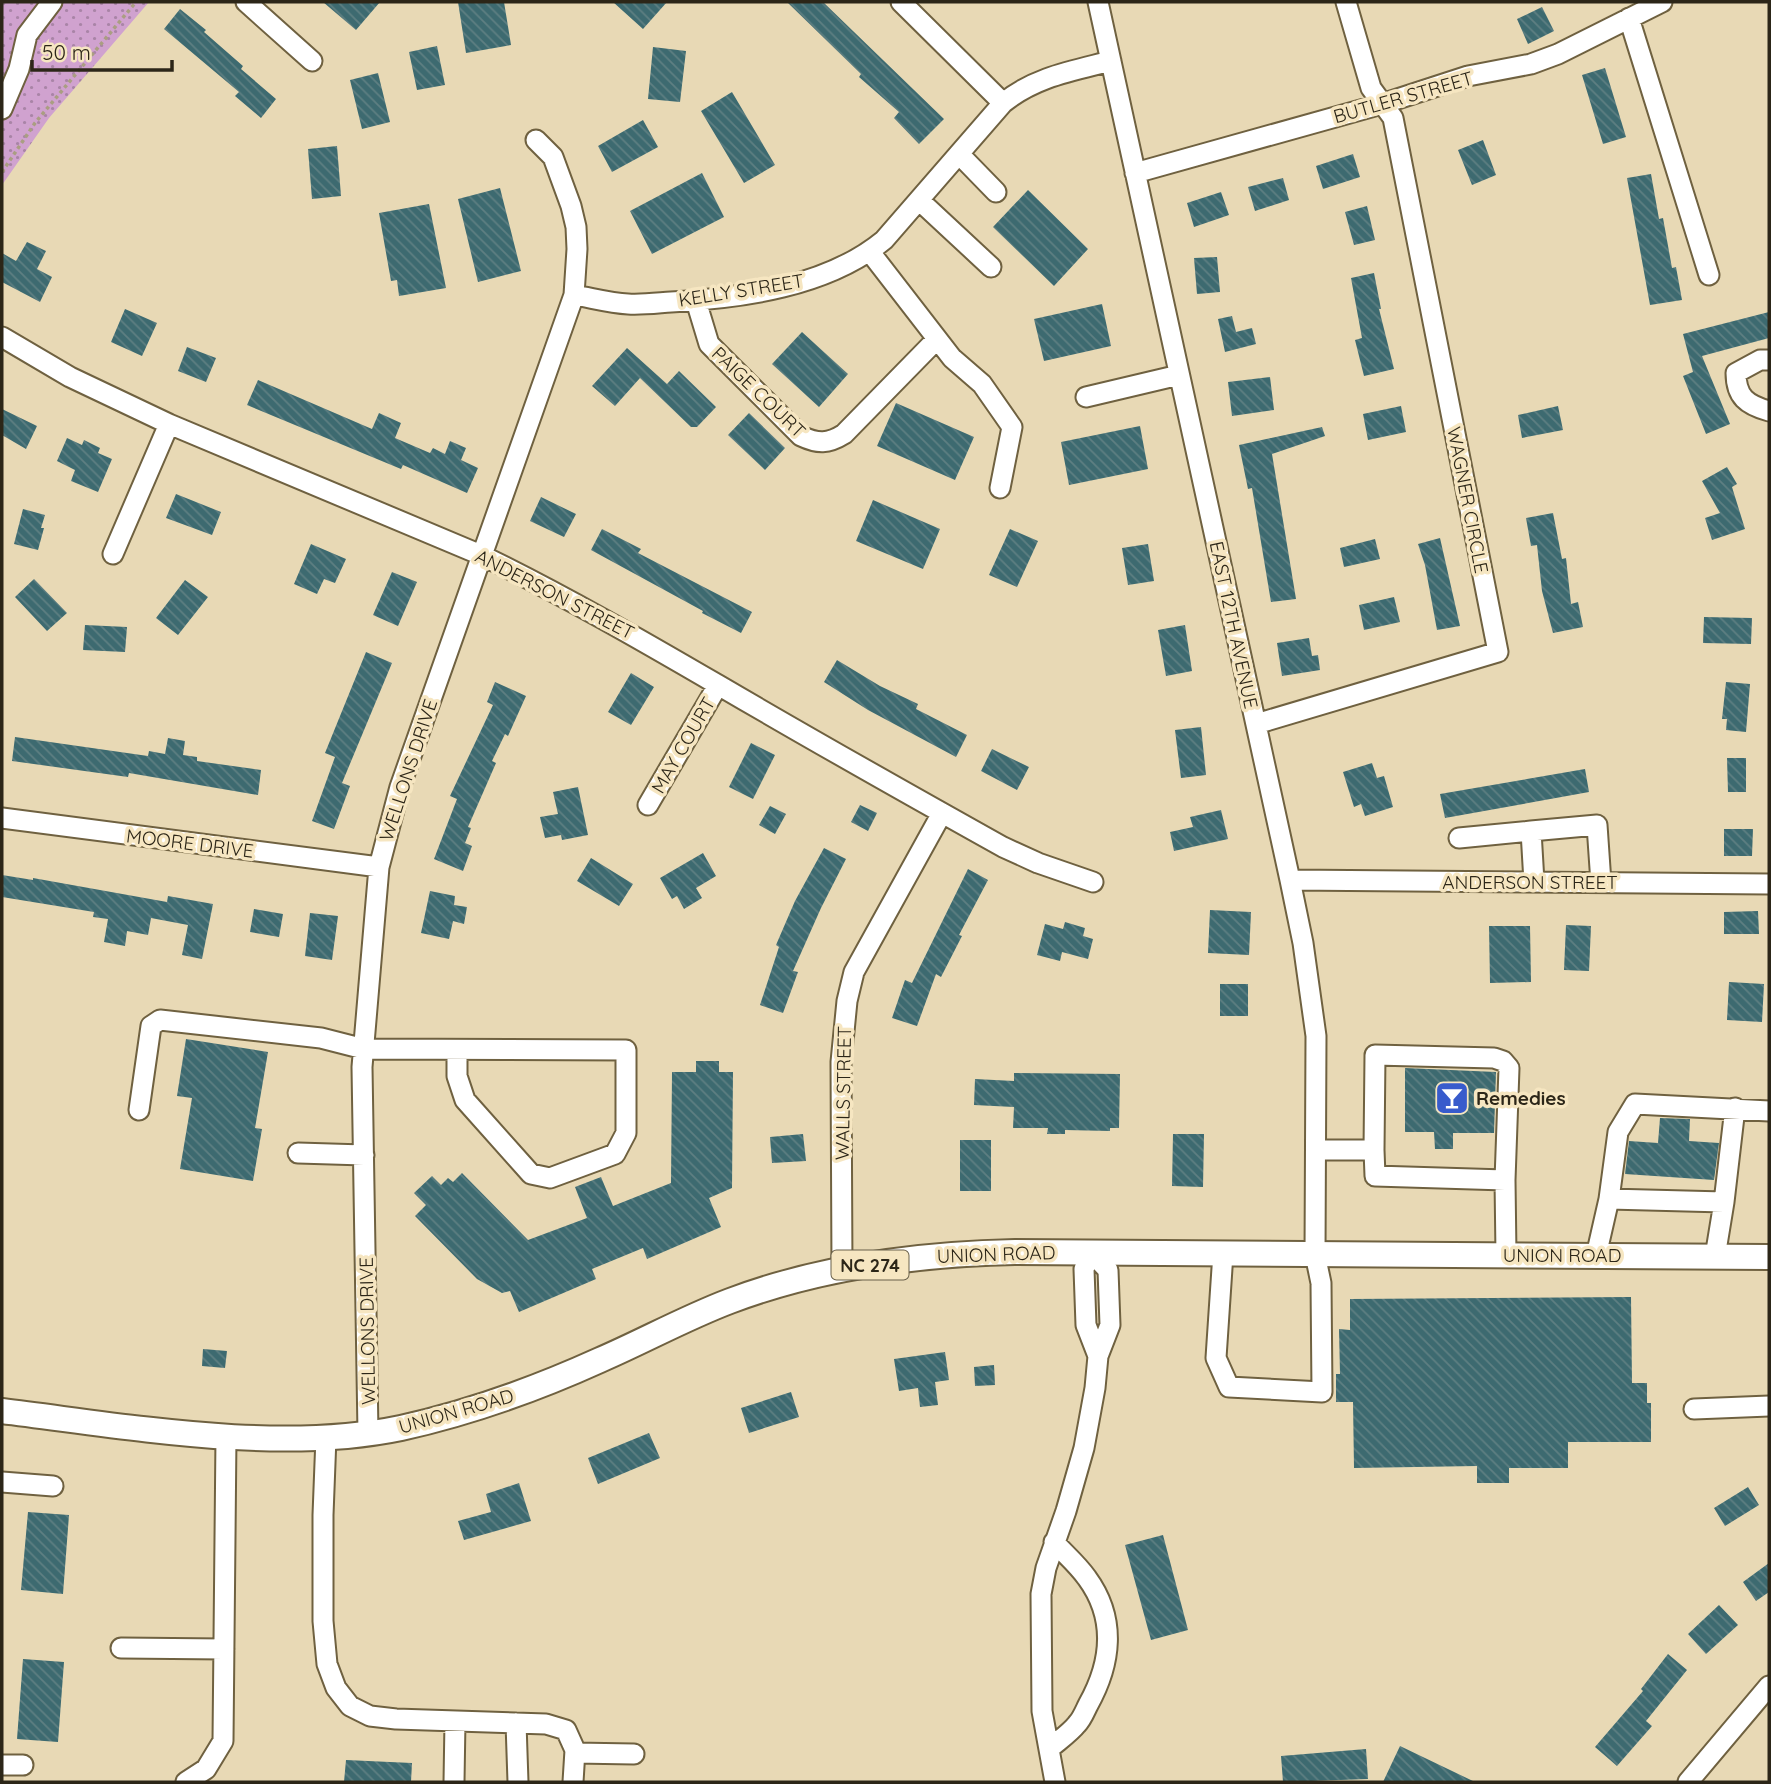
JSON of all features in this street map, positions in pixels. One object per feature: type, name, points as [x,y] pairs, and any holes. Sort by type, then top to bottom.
[{"type":"main road","name":"UNION ROAD","points":[[2,1410],[226,1436],[326,1437],[368,1433],[430,1421],[484,1405],[600,1361],[731,1301],[842,1270],[913,1258],[979,1252],[1769,1257]]},
{"type":"street","points":[[2,109],[19,69],[27,35],[52,2]]},
{"type":"street","points":[[246,2],[312,61]]},
{"type":"street","points":[[901,2],[1003,103]]},
{"type":"street","name":"EAST 12TH AVENUE","points":[[1098,2],[1303,943],[1316,1036],[1315,1254],[1321,1283],[1322,1392],[1229,1387],[1216,1358],[1223,1253]]},
{"type":"street","points":[[1346,2],[1371,88],[1382,103]]},
{"type":"street","points":[[1645,8],[1709,275]]},
{"type":"street","name":"BUTLER STREET","points":[[1135,173],[1468,76],[1531,64],[1558,54],[1645,8]]},
{"type":"street","name":"KELLY STREET","points":[[575,295],[629,304],[696,301],[775,288],[821,276],[870,252],[884,240],[1003,103],[1020,89],[1036,81],[1111,61]]},
{"type":"street","name":"WAGNER CIRCLE","points":[[1256,724],[1498,652],[1393,118],[1382,103]]},
{"type":"street","name":"WELLONS DRIVE","points":[[368,1433],[364,1049],[379,867],[400,787],[575,295],[577,248],[571,206],[552,157],[536,140]]},
{"type":"street","points":[[960,154],[996,192]]},
{"type":"street","points":[[920,201],[991,267]]},
{"type":"street","points":[[870,252],[952,358],[982,384],[1012,428],[1000,488]]},
{"type":"street","name":"PAIGE COURT","points":[[696,301],[709,344],[801,436],[816,443],[832,442],[844,434],[937,339]]},
{"type":"street","name":"ANDERSON STREET","points":[[2,337],[70,377],[169,424],[481,555],[642,639],[943,813],[1038,863],[1093,882]]},
{"type":"street","points":[[1769,360],[1760,360],[1735,373],[1736,387],[1745,400],[1769,411]]},
{"type":"street","points":[[1086,397],[1179,375]]},
{"type":"street","points":[[113,554],[169,424]]},
{"type":"street","name":"MAY COURT","points":[[648,805],[718,685]]},
{"type":"street","name":"WALLS STREET","points":[[842,1270],[841,1062],[847,1001],[854,972],[943,813]]},
{"type":"street","name":"MOORE DRIVE","points":[[2,818],[379,867]]},
{"type":"street","points":[[1459,838],[1597,825],[1601,883]]},
{"type":"street","points":[[1531,831],[1534,882]]},
{"type":"street","name":"ANDERSON STREET","points":[[1290,880],[1769,884]]},
{"type":"street","points":[[139,1110],[151,1026],[159,1020],[321,1038],[364,1049],[457,1049],[626,1050],[626,1133],[615,1154],[550,1178],[531,1174],[465,1101],[457,1076],[457,1049]]},
{"type":"street","points":[[1506,1180],[1375,1176],[1375,1055],[1494,1058],[1503,1061],[1509,1068],[1506,1255]]},
{"type":"street","points":[[1597,1256],[1609,1199],[1618,1132],[1635,1104],[1769,1111]]},
{"type":"street","points":[[1715,1256],[1735,1108]]},
{"type":"street","points":[[1317,1150],[1374,1150]]},
{"type":"street","points":[[298,1153],[364,1155]]},
{"type":"street","points":[[1609,1199],[1724,1202]]},
{"type":"street","points":[[1055,1782],[1042,1711],[1041,1594],[1046,1568],[1084,1448],[1098,1356],[1110,1325],[1108,1270],[1091,1252]]},
{"type":"street","points":[[1694,1409],[1769,1406]]},
{"type":"street","points":[[186,1782],[206,1769],[223,1741],[226,1436]]},
{"type":"street","points":[[326,1437],[323,1621],[327,1664],[336,1688],[351,1706],[370,1716],[546,1724],[566,1730],[575,1753],[573,1782]]},
{"type":"street","points":[[2,1482],[53,1486]]},
{"type":"street","points":[[1049,1749],[1077,1724],[1100,1683],[1106,1662],[1108,1635],[1104,1612],[1095,1590],[1086,1576],[1054,1542]]},
{"type":"street","points":[[121,1648],[224,1648]]},
{"type":"street","points":[[1688,1782],[1769,1686]]},
{"type":"street","points":[[454,1782],[455,1721]]},
{"type":"street","points":[[516,1723],[517,1782]]},
{"type":"street","points":[[575,1753],[634,1754]]},
{"type":"street","points":[[2,1765],[23,1765]]},
{"type":"path","points":[[2,172],[34,123],[136,2]]},
{"type":"shaded area","points":[[2,2],[149,2],[49,118],[2,185]]},
{"type":"building","points":[[323,2],[380,2],[356,30]]},
{"type":"building","points":[[458,2],[504,2],[511,45],[466,53]]},
{"type":"building","points":[[613,2],[667,2],[643,29]]},
{"type":"building","points":[[787,2],[823,2],[944,119],[919,144],[894,118],[899,112],[859,77],[861,74]]},
{"type":"building","points":[[1542,7],[1554,31],[1528,44],[1517,19]]},
{"type":"building","points":[[180,9],[206,30],[204,32],[243,66],[241,69],[276,99],[261,118],[235,96],[239,92],[164,29]]},
{"type":"building","points":[[437,46],[445,85],[417,90],[409,52]]},
{"type":"building","points":[[653,47],[686,51],[680,102],[648,99]]},
{"type":"building","points":[[1605,68],[1626,137],[1603,144],[1582,75]]},
{"type":"building","points":[[378,73],[390,122],[362,129],[350,80]]},
{"type":"building","points":[[732,92],[775,165],[744,183],[701,111]]},
{"type":"building","points":[[643,120],[658,147],[612,172],[598,146]]},
{"type":"building","points":[[1483,140],[1496,175],[1472,185],[1458,150]]},
{"type":"building","points":[[337,146],[341,196],[312,199],[308,149]]},
{"type":"building","points":[[1353,154],[1360,177],[1323,189],[1316,166]]},
{"type":"building","points":[[702,173],[724,217],[652,254],[630,211]]},
{"type":"building","points":[[1651,174],[1659,219],[1663,218],[1672,268],[1676,267],[1682,300],[1650,305],[1627,178]]},
{"type":"building","points":[[1283,178],[1289,200],[1255,211],[1248,187]]},
{"type":"building","points":[[500,188],[521,271],[478,282],[458,199]]},
{"type":"building","points":[[1028,190],[1088,249],[1054,286],[993,227]]},
{"type":"building","points":[[1221,192],[1229,215],[1194,227],[1187,203]]},
{"type":"building","points":[[429,204],[446,288],[399,296],[397,280],[391,281],[379,213]]},
{"type":"building","points":[[1367,206],[1375,240],[1354,245],[1345,212]]},
{"type":"building","points":[[27,242],[46,251],[37,269],[52,277],[40,302],[2,282],[2,253],[16,261]]},
{"type":"building","points":[[1217,257],[1220,292],[1197,294],[1194,258]]},
{"type":"building","points":[[1374,273],[1379,309],[1394,369],[1364,376],[1355,340],[1362,338],[1351,278]]},
{"type":"building","points":[[1102,304],[1111,346],[1044,361],[1034,319]]},
{"type":"building","points":[[125,309],[157,323],[142,356],[111,342]]},
{"type":"building","points":[[1769,312],[1769,338],[1702,356],[1730,424],[1706,434],[1683,376],[1693,372],[1683,334]]},
{"type":"building","points":[[1232,316],[1236,332],[1252,328],[1256,344],[1225,352],[1218,319]]},
{"type":"building","points":[[802,332],[848,374],[819,407],[772,364]]},
{"type":"building","points":[[187,347],[216,358],[206,382],[178,371]]},
{"type":"building","points":[[627,348],[667,384],[679,371],[716,407],[697,427],[691,427],[640,378],[615,406],[592,386]]},
{"type":"building","points":[[1270,377],[1274,410],[1232,416],[1228,382]]},
{"type":"building","points":[[258,380],[372,429],[379,413],[401,423],[395,438],[430,453],[433,448],[445,454],[450,441],[466,448],[461,460],[478,468],[467,493],[403,465],[401,469],[247,405]]},
{"type":"building","points":[[896,403],[974,437],[955,480],[877,446]]},
{"type":"building","points":[[1401,406],[1406,432],[1368,440],[1363,414]]},
{"type":"building","points":[[1558,406],[1563,430],[1522,438],[1518,415]]},
{"type":"building","points":[[2,409],[37,426],[26,449],[2,435]]},
{"type":"building","points":[[749,413],[785,448],[765,470],[728,435]]},
{"type":"building","points":[[1140,426],[1148,469],[1069,485],[1061,442]]},
{"type":"building","points":[[1322,427],[1325,436],[1272,454],[1296,599],[1271,602],[1252,488],[1248,489],[1239,445]]},
{"type":"building","points":[[67,438],[82,445],[84,440],[100,448],[98,453],[112,459],[98,492],[71,481],[75,470],[57,461]]},
{"type":"building","points":[[1727,467],[1737,484],[1732,487],[1745,529],[1712,540],[1705,518],[1720,513],[1702,481]]},
{"type":"building","points":[[176,494],[221,512],[212,535],[166,518]]},
{"type":"building","points":[[541,497],[576,514],[564,537],[530,521]]},
{"type":"building","points":[[873,500],[940,529],[923,569],[856,541]]},
{"type":"building","points":[[23,509],[45,515],[38,550],[14,544]]},
{"type":"building","points":[[1553,513],[1562,559],[1566,558],[1571,604],[1578,602],[1583,627],[1553,633],[1542,591],[1537,545],[1531,546],[1526,518]]},
{"type":"building","points":[[602,529],[641,549],[638,553],[752,612],[741,633],[591,550]]},
{"type":"building","points":[[1010,529],[1038,541],[1017,587],[989,575]]},
{"type":"building","points":[[1440,538],[1460,626],[1437,630],[1425,565],[1418,544]]},
{"type":"building","points":[[1375,539],[1380,559],[1344,567],[1340,548]]},
{"type":"building","points":[[311,544],[346,559],[335,583],[324,579],[317,594],[294,584]]},
{"type":"building","points":[[1148,544],[1154,581],[1128,585],[1122,548]]},
{"type":"building","points":[[392,572],[417,582],[398,626],[373,615]]},
{"type":"building","points":[[34,579],[67,613],[47,631],[15,597]]},
{"type":"building","points":[[185,580],[208,597],[178,635],[156,618]]},
{"type":"building","points":[[1394,597],[1400,622],[1364,630],[1359,605]]},
{"type":"building","points":[[1704,617],[1752,618],[1751,644],[1703,643]]},
{"type":"building","points":[[85,625],[127,627],[125,652],[83,650]]},
{"type":"building","points":[[1185,625],[1192,671],[1166,676],[1158,630]]},
{"type":"building","points":[[1309,638],[1312,656],[1318,655],[1320,670],[1282,676],[1277,643]]},
{"type":"building","points":[[366,652],[392,663],[342,783],[350,786],[334,829],[312,821],[335,757],[325,753]]},
{"type":"building","points":[[837,660],[880,686],[918,704],[916,709],[967,735],[956,757],[868,710],[824,682]]},
{"type":"building","points":[[631,673],[654,687],[631,725],[608,712]]},
{"type":"building","points":[[495,682],[526,696],[508,736],[505,734],[492,761],[496,763],[468,827],[471,828],[465,843],[472,846],[463,871],[434,859],[457,799],[450,796],[493,705],[487,702]]},
{"type":"building","points":[[1726,682],[1750,684],[1746,732],[1726,730],[1727,719],[1722,719]]},
{"type":"building","points":[[1201,727],[1206,775],[1181,778],[1175,730]]},
{"type":"building","points":[[15,737],[148,756],[149,751],[165,754],[168,738],[185,741],[183,755],[197,757],[197,761],[261,770],[258,795],[129,773],[128,777],[12,761]]},
{"type":"building","points":[[751,743],[775,755],[753,799],[729,787]]},
{"type":"building","points":[[992,749],[1029,767],[1017,790],[981,771]]},
{"type":"building","points":[[1727,758],[1746,758],[1746,792],[1728,792]]},
{"type":"building","points":[[1372,763],[1377,778],[1384,776],[1393,807],[1365,816],[1361,804],[1354,807],[1343,772]]},
{"type":"building","points":[[1585,769],[1589,792],[1445,818],[1440,794]]},
{"type":"building","points":[[578,787],[588,835],[562,840],[561,835],[545,838],[540,817],[558,814],[553,792]]},
{"type":"building","points":[[860,805],[877,813],[868,831],[851,822]]},
{"type":"building","points":[[770,806],[786,814],[775,834],[759,825]]},
{"type":"building","points":[[1221,810],[1228,839],[1174,851],[1170,832],[1193,827],[1190,817]]},
{"type":"building","points":[[1724,829],[1753,829],[1752,856],[1724,856]]},
{"type":"building","points":[[824,848],[846,859],[793,971],[798,972],[783,1013],[760,1005],[779,947],[776,945],[795,901]]},
{"type":"building","points":[[703,853],[716,876],[696,888],[702,898],[684,909],[677,896],[672,899],[660,878]]},
{"type":"building","points":[[591,858],[633,884],[619,906],[577,881]]},
{"type":"building","points":[[968,869],[988,880],[959,935],[962,936],[941,977],[936,974],[917,1026],[892,1018],[905,980],[912,983]]},
{"type":"building","points":[[2,875],[167,902],[168,896],[213,904],[202,959],[182,955],[188,925],[151,918],[148,935],[127,931],[125,946],[104,942],[108,919],[93,917],[94,912],[2,897]]},
{"type":"building","points":[[430,891],[455,896],[454,905],[467,907],[464,924],[453,921],[449,939],[421,933]]},
{"type":"building","points":[[254,909],[283,914],[279,937],[250,932]]},
{"type":"building","points":[[1210,910],[1251,912],[1249,955],[1208,953]]},
{"type":"building","points":[[1758,911],[1759,934],[1724,934],[1724,912]]},
{"type":"building","points":[[310,913],[338,916],[332,960],[305,956]]},
{"type":"building","points":[[1065,922],[1085,928],[1083,936],[1093,939],[1088,959],[1062,952],[1060,961],[1037,955],[1045,924],[1063,929]]},
{"type":"building","points":[[1566,925],[1591,926],[1589,971],[1564,970]]},
{"type":"building","points":[[1489,926],[1530,926],[1531,982],[1490,983]]},
{"type":"building","points":[[1729,982],[1764,984],[1762,1022],[1727,1020]]},
{"type":"building","points":[[1220,984],[1248,984],[1248,1016],[1220,1016]]},
{"type":"building","points":[[186,1039],[268,1052],[255,1128],[262,1129],[253,1181],[180,1169],[192,1098],[177,1096]]},
{"type":"building","points":[[696,1061],[719,1061],[719,1072],[733,1072],[732,1188],[709,1198],[721,1227],[647,1259],[643,1248],[592,1269],[596,1279],[519,1312],[510,1291],[502,1293],[477,1279],[415,1216],[426,1205],[414,1193],[432,1176],[441,1185],[448,1178],[453,1182],[462,1173],[528,1240],[587,1218],[575,1187],[601,1177],[613,1206],[671,1183],[672,1072],[696,1072]]},
{"type":"building","name":"Remedies","points":[[1405,1068],[1496,1072],[1494,1133],[1453,1133],[1453,1149],[1435,1149],[1434,1132],[1405,1132]]},
{"type":"building","points":[[1014,1073],[1120,1074],[1119,1128],[1110,1128],[1110,1131],[1065,1130],[1065,1134],[1047,1134],[1048,1128],[1013,1128],[1014,1107],[974,1105],[975,1079],[1014,1081]]},
{"type":"building","points":[[1660,1118],[1690,1119],[1689,1141],[1719,1143],[1714,1180],[1625,1174],[1629,1141],[1658,1143]]},
{"type":"building","points":[[803,1134],[806,1161],[772,1163],[770,1137]]},
{"type":"building","points":[[1173,1134],[1204,1134],[1203,1187],[1172,1186]]},
{"type":"building","points":[[960,1140],[991,1140],[991,1191],[960,1191]]},
{"type":"building","points":[[1631,1297],[1632,1383],[1647,1383],[1647,1403],[1651,1403],[1651,1442],[1568,1442],[1568,1468],[1509,1468],[1509,1483],[1477,1483],[1477,1466],[1354,1468],[1353,1402],[1336,1402],[1336,1374],[1340,1374],[1339,1329],[1350,1330],[1350,1299]]},
{"type":"building","points":[[203,1349],[227,1351],[225,1368],[202,1366]]},
{"type":"building","points":[[945,1352],[949,1380],[935,1382],[938,1405],[920,1407],[918,1388],[899,1391],[894,1359]]},
{"type":"building","points":[[994,1365],[995,1385],[975,1386],[974,1367]]},
{"type":"building","points":[[791,1392],[799,1417],[749,1433],[741,1408]]},
{"type":"building","points":[[649,1433],[660,1458],[598,1484],[588,1458]]},
{"type":"building","points":[[519,1483],[531,1521],[464,1540],[458,1521],[491,1512],[486,1494]]},
{"type":"building","points":[[1748,1487],[1759,1505],[1725,1526],[1714,1508]]},
{"type":"building","points":[[28,1512],[69,1515],[63,1594],[21,1590]]},
{"type":"building","points":[[1163,1535],[1188,1630],[1151,1640],[1125,1545]]},
{"type":"building","points":[[1769,1563],[1769,1592],[1756,1601],[1743,1582]]},
{"type":"building","points":[[1719,1605],[1738,1625],[1706,1654],[1688,1634]]},
{"type":"building","points":[[1668,1654],[1687,1670],[1646,1721],[1652,1726],[1617,1766],[1595,1747],[1643,1691],[1641,1689]]},
{"type":"building","points":[[23,1659],[64,1662],[58,1742],[17,1739]]},
{"type":"building","points":[[1400,1746],[1475,1782],[1383,1782]]},
{"type":"building","points":[[1366,1749],[1368,1779],[1283,1782],[1281,1756]]},
{"type":"building","points":[[346,1760],[412,1763],[411,1782],[344,1782]]},
{"type":"place","name":"Remedies","points":[[1452,1098]]}]
